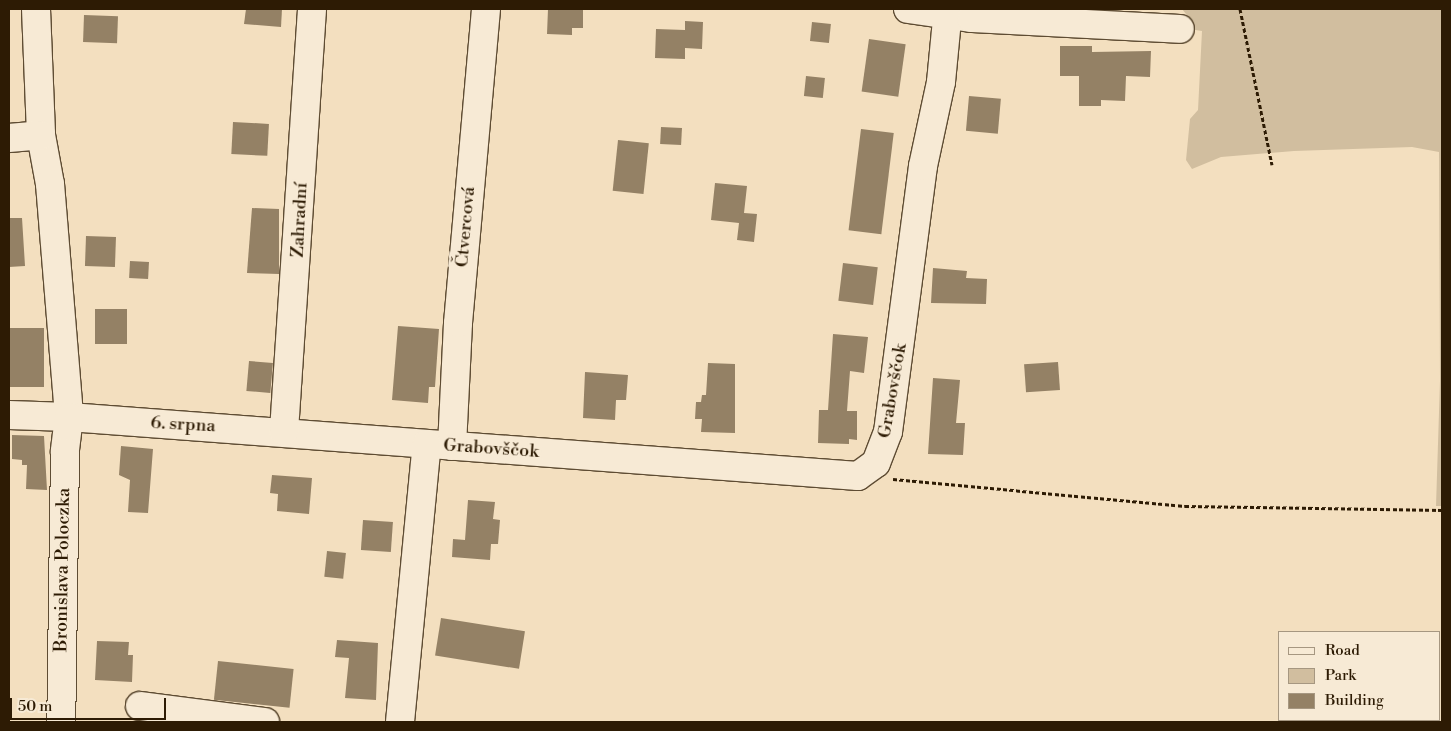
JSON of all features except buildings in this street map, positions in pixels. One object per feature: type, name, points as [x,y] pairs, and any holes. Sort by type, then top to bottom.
[{"type":"street","points":[[36,9],[40,135],[50,184],[69,417]]},
{"type":"street","name":"Zahradní","points":[[284,431],[312,9]]},
{"type":"street","name":"Čtvercová","points":[[439,445],[458,323],[486,9]]},
{"type":"street","points":[[908,9],[1180,29]]},
{"type":"street","name":"Grabovščok","points":[[439,445],[754,467],[817,475],[858,476],[876,463],[888,432],[923,166],[941,82],[948,12]]},
{"type":"street","points":[[9,138],[40,135]]},
{"type":"street","name":"6. srpna","points":[[9,415],[284,431],[439,445]]},
{"type":"street","name":"Bronislava Poloczka","points":[[61,722],[65,452],[69,417]]},
{"type":"street","points":[[400,722],[439,445]]},
{"type":"street","points":[[140,706],[265,722]]},
{"type":"path","points":[[1240,9],[1272,165]]},
{"type":"path","points":[[866,470],[885,478],[1185,506],[1442,510]]},
{"type":"green space","points":[[1182,9],[1442,9],[1442,506],[1436,506],[1440,381],[1439,152],[1412,147],[1294,151],[1221,157],[1192,169],[1186,160],[1190,119],[1198,110],[1202,31],[1189,29],[1190,19]]}]
